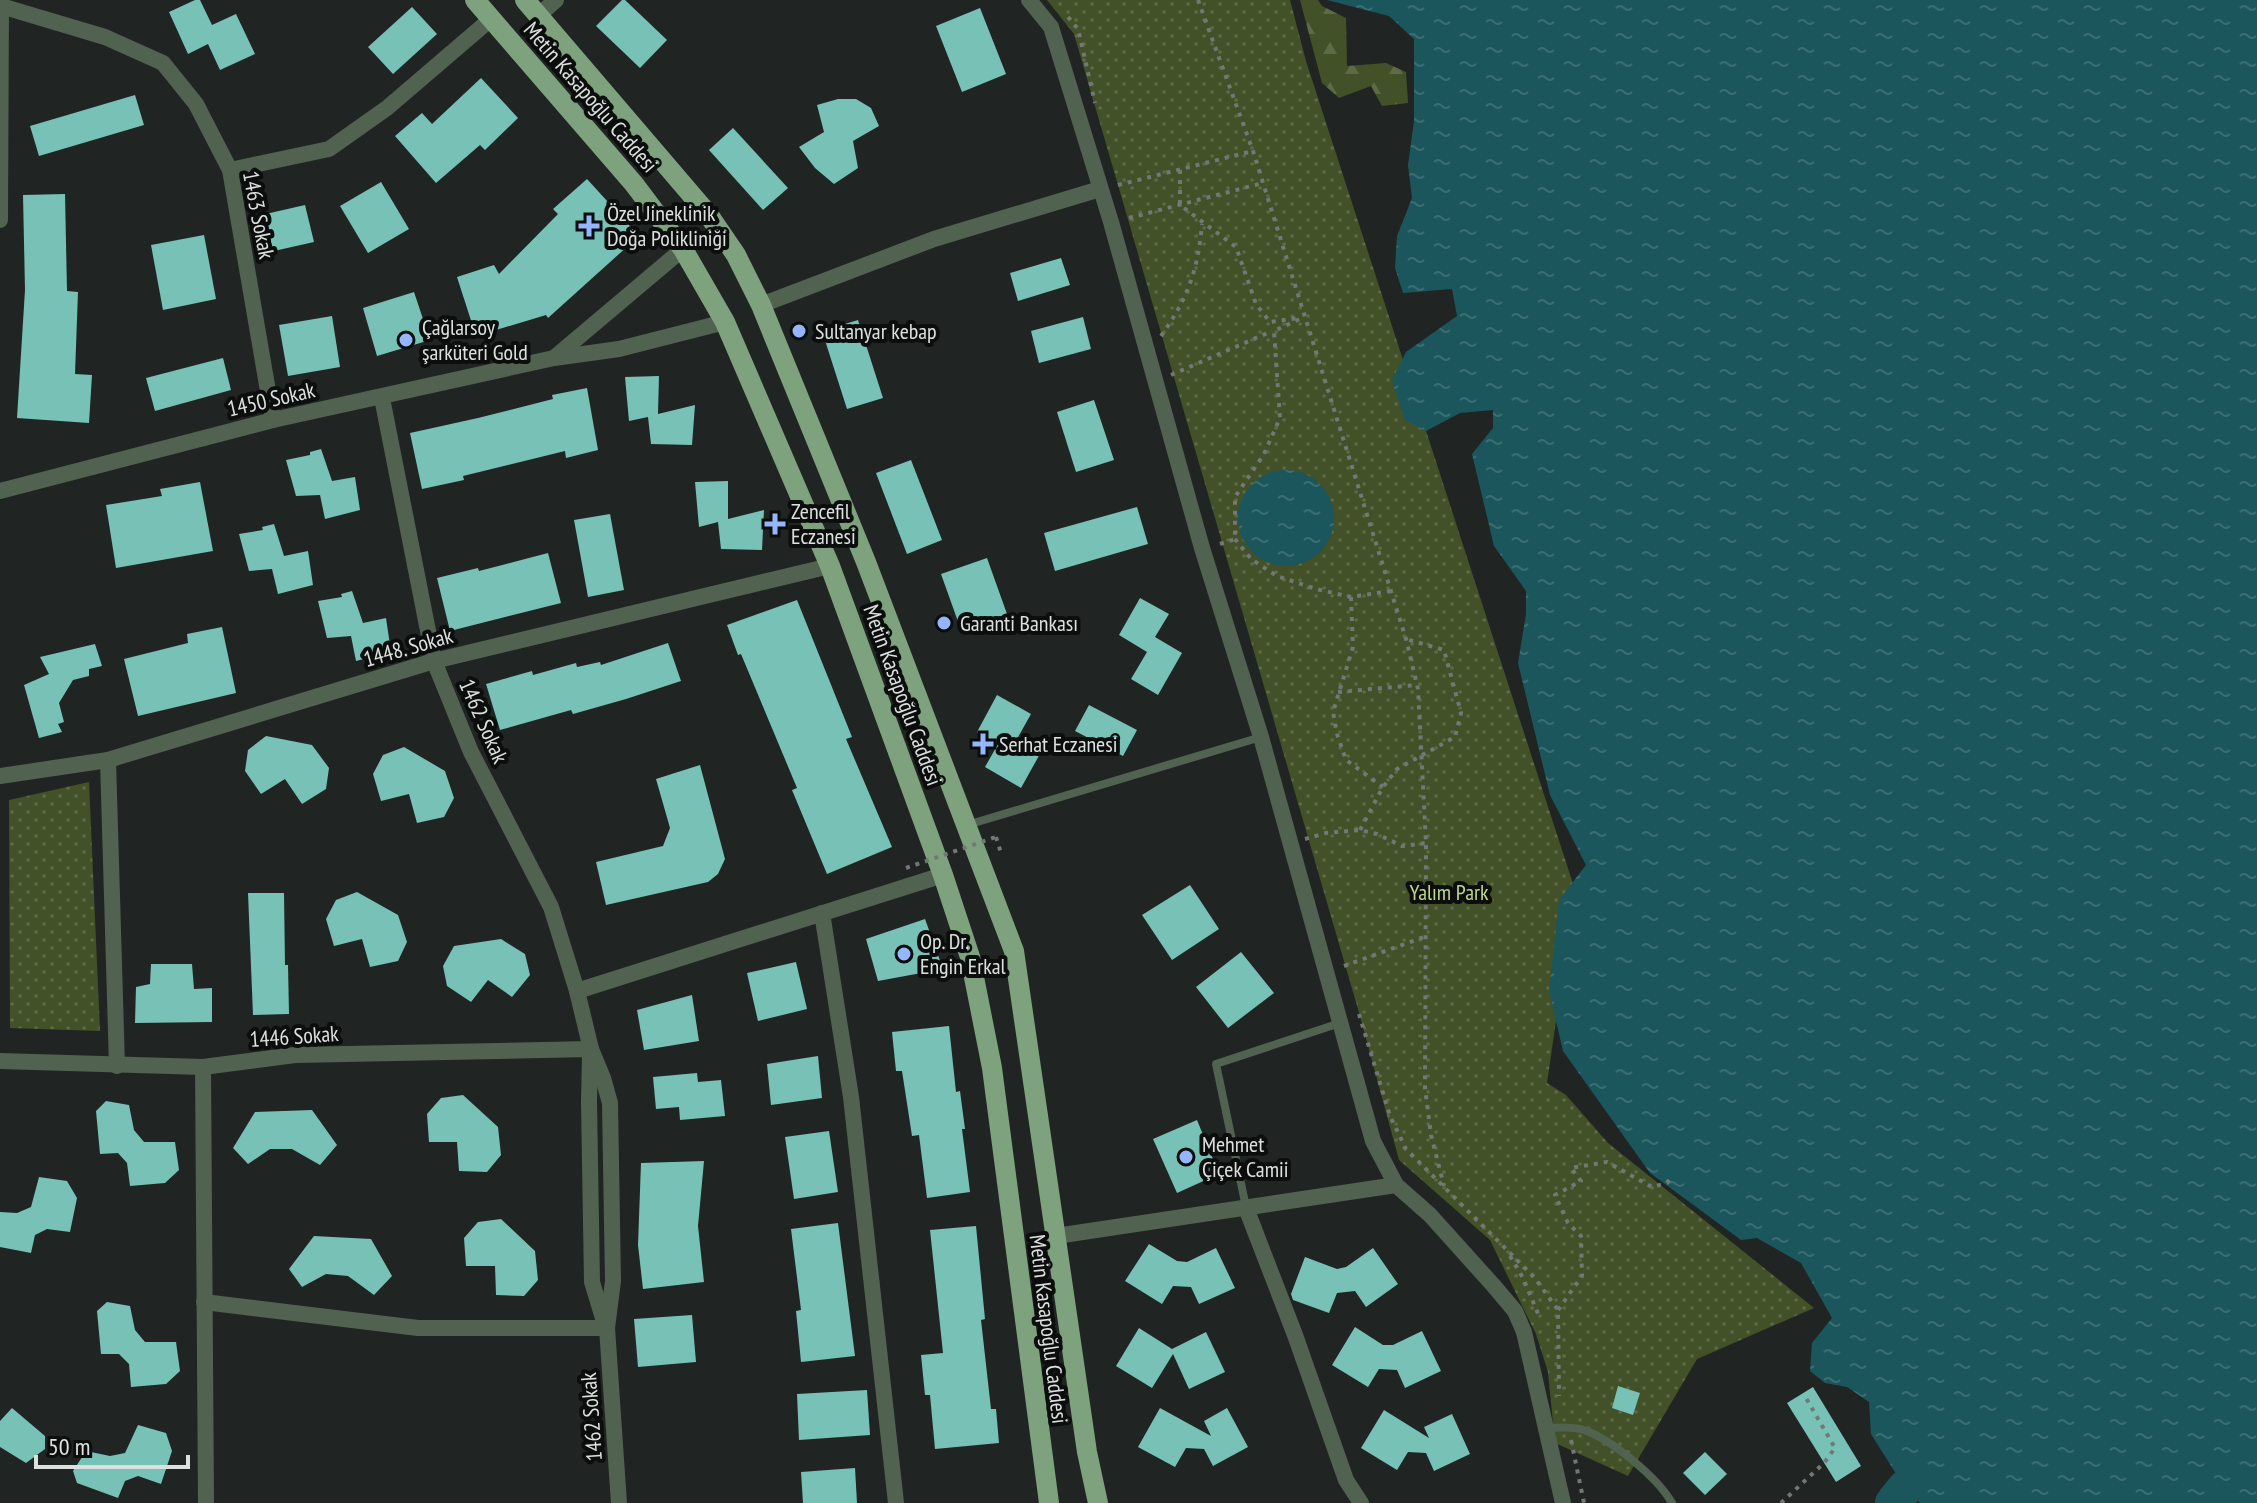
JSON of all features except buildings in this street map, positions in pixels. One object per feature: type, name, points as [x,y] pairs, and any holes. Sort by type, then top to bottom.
[{"type":"main road","name":"Metin Kasapoğlu Caddesi","points":[[475,0],[634,184],[683,249],[725,322],[830,566],[970,957],[992,1068],[1049,1503]]},
{"type":"main road","name":"Metin Kasapoğlu Caddesi","points":[[532,8],[708,214],[736,255],[761,305],[866,562],[967,825],[1014,951],[1087,1452],[1098,1503]]},
{"type":"main road","points":[[1087,1452],[1111,1503]]},
{"type":"street","points":[[532,8],[556,0]]},
{"type":"street","points":[[1029,0],[1051,27],[1111,222],[1202,548],[1261,737],[1373,1141],[1396,1185],[1430,1215],[1515,1311],[1524,1332],[1563,1503]]},
{"type":"street","points":[[0,220],[1,3]]},
{"type":"street","name":"1463 Sokak","points":[[1,3],[105,37],[163,63],[196,104],[230,170],[273,420]]},
{"type":"street","points":[[230,170],[329,149],[387,108],[492,18]]},
{"type":"street","points":[[761,305],[934,239],[1100,189]]},
{"type":"street","name":"1450 Sokak","points":[[554,358],[683,249]]},
{"type":"street","name":"1450 Sokak","points":[[0,491],[273,420],[554,358],[619,349],[725,322]]},
{"type":"street","name":"1462 Sokak","points":[[382,398],[434,661],[471,752],[551,907],[591,1049],[592,1282],[607,1328],[619,1503]]},
{"type":"street","name":"1448. Sokak","points":[[0,776],[108,760],[434,661],[830,566]]},
{"type":"street","points":[[108,760],[117,1066]]},
{"type":"street","points":[[577,991],[943,875]]},
{"type":"street","points":[[822,913],[851,1097],[896,1503]]},
{"type":"street","name":"1446 Sokak","points":[[0,1061],[203,1067],[295,1055],[591,1049]]},
{"type":"street","points":[[203,1067],[206,1503]]},
{"type":"street","points":[[1056,1236],[1396,1185]]},
{"type":"street","points":[[1246,1208],[1346,1480],[1361,1503]]},
{"type":"street","points":[[204,1302],[418,1328],[607,1328]]},
{"type":"lane","points":[[967,825],[1261,737]]},
{"type":"lane","points":[[1246,1208],[1216,1064],[1340,1023]]},
{"type":"lane","points":[[1544,1428],[1585,1430],[1614,1447],[1664,1489],[1672,1503]]},
{"type":"path","points":[[1198,0],[1253,151],[1406,639],[1417,685],[1426,843],[1425,1088],[1431,1135],[1444,1188],[1495,1235],[1534,1277],[1558,1310],[1559,1405]]},
{"type":"path","points":[[1100,189],[1253,151]]},
{"type":"path","points":[[1180,170],[1180,205],[1236,247],[1256,304],[1270,322],[1304,317]]},
{"type":"path","points":[[1111,222],[1263,183]]},
{"type":"path","points":[[1139,321],[1161,336],[1181,307],[1196,271],[1202,224]]},
{"type":"path","points":[[1155,381],[1304,317]]},
{"type":"path","points":[[1304,317],[1274,331],[1280,418],[1264,454],[1235,497],[1235,539],[1251,559],[1277,576],[1351,597],[1390,591]]},
{"type":"path","points":[[1202,548],[1235,539]]},
{"type":"path","points":[[1351,597],[1353,647],[1333,712],[1346,760],[1383,787]]},
{"type":"path","points":[[1360,830],[1383,787],[1397,769],[1455,737],[1461,713],[1444,650],[1406,639]]},
{"type":"path","points":[[1338,692],[1417,685]]},
{"type":"path","points":[[1291,843],[1326,833],[1360,830],[1402,846],[1426,843]]},
{"type":"path","points":[[906,868],[996,837],[1002,856]]},
{"type":"path","points":[[1344,966],[1424,937]]},
{"type":"path","points":[[1558,1310],[1582,1276],[1581,1236],[1568,1223],[1555,1195],[1581,1181],[1571,1168],[1607,1162],[1652,1187],[1668,1181]]},
{"type":"path","points":[[1781,1503],[1824,1463],[1835,1448],[1806,1398]]},
{"type":"green space","name":"Yalım Park","points":[[1047,0],[1290,0],[1306,61],[1575,890],[1547,1083],[1566,1095],[1608,1143],[1814,1308],[1697,1359],[1628,1476],[1555,1443],[1548,1372],[1536,1334],[1490,1240],[1399,1160],[1358,1009],[1074,34]]},
{"type":"green space","points":[[1300,0],[1318,0],[1322,6],[1346,18],[1347,66],[1386,63],[1406,72],[1408,103],[1382,106],[1371,86],[1339,98],[1322,83]]},
{"type":"green space","points":[[89,782],[100,1031],[10,1028],[9,800]]},
{"type":"water","points":[[1327,0],[2257,0],[2257,1503],[1920,1503],[1905,1488],[1871,1434],[1869,1402],[1847,1387],[1825,1383],[1810,1371],[1812,1343],[1832,1318],[1801,1263],[1757,1238],[1741,1240],[1650,1173],[1563,1051],[1549,991],[1559,900],[1586,865],[1550,795],[1518,663],[1526,614],[1526,591],[1494,546],[1472,454],[1493,428],[1493,410],[1460,413],[1426,431],[1405,420],[1392,380],[1406,352],[1457,316],[1452,289],[1403,293],[1395,268],[1397,236],[1412,198],[1408,165],[1414,121],[1414,39],[1389,16]]},
{"type":"water","points":[[1286,470],[1304,474],[1320,484],[1330,500],[1334,518],[1330,536],[1320,552],[1304,562],[1286,566],[1268,562],[1252,552],[1242,536],[1238,518],[1242,500],[1252,484],[1268,474]]},
{"type":"waterway","points":[[1893,1503],[1905,1488]]},
{"type":"place","name":"Özel Jineklinik Doğa Polikliniği","points":[[589,226]]},
{"type":"place","name":"Sultanyar kebap","points":[[799,331]]},
{"type":"place","name":"Çağlarsoy şarküteri Gold","points":[[406,340]]},
{"type":"place","name":"Zencefil Eczanesi","points":[[775,524]]},
{"type":"place","name":"Garanti Bankası","points":[[944,623]]},
{"type":"place","name":"Serhat Eczanesi","points":[[983,744]]},
{"type":"place","name":"Op. Dr. Engin Erkal","points":[[904,954]]},
{"type":"place","name":"Mehmet Çiçek Camii","points":[[1186,1157]]}]
